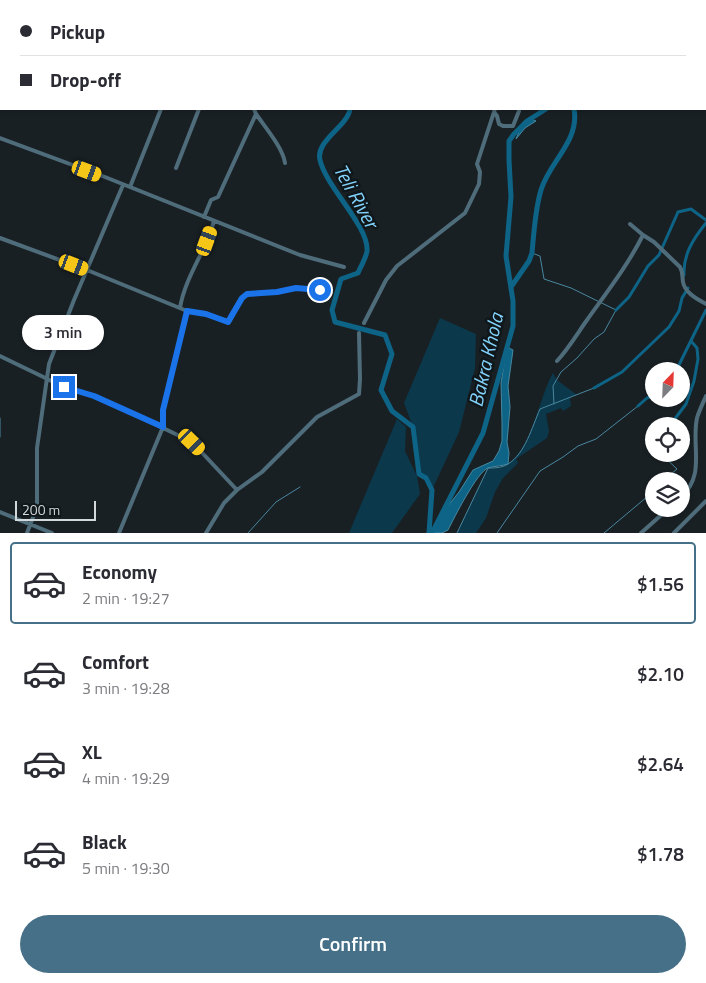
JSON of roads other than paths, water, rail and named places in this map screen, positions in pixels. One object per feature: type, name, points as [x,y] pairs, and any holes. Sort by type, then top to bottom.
[{"type":"street","points":[[130,187],[161,110]]},
{"type":"street","points":[[176,168],[199,110]]},
{"type":"street","points":[[495,110],[499,124],[503,126],[513,126],[519,111]]},
{"type":"street","points":[[364,324],[386,280],[397,266],[465,213],[479,184],[480,172],[477,164],[495,110]]},
{"type":"street","points":[[204,217],[211,200],[218,197],[256,111]]},
{"type":"street","points":[[256,111],[276,143],[285,163]]},
{"type":"street","points":[[0,138],[130,187],[300,255],[344,267]]},
{"type":"street","points":[[27,533],[37,507],[38,448],[49,364],[123,185]]},
{"type":"street","points":[[180,308],[184,292],[214,221]]},
{"type":"street","points":[[630,224],[654,242],[680,267],[683,271],[684,285],[690,293],[705,302]]},
{"type":"street","points":[[557,361],[570,347],[573,339],[600,304],[643,235]]},
{"type":"street","points":[[0,238],[87,270],[187,311],[206,314],[228,322],[242,298],[247,294],[277,292],[296,288],[322,289]]},
{"type":"street","points":[[119,533],[163,427],[163,410],[187,311]]},
{"type":"street","points":[[206,533],[224,502],[262,472],[317,417],[359,394],[359,333]]},
{"type":"street","points":[[0,356],[64,387],[94,396],[192,442],[237,490]]},
{"type":"street","points":[[690,487],[696,465],[697,418],[706,396]]},
{"type":"street","points":[[674,533],[706,501]]},
{"type":"street","points":[[0,512],[52,533]]},
{"type":"street","points":[[641,533],[659,517]]},
{"type":"waterway","name":"Teli River","points":[[350,110],[344,121],[322,146],[320,160],[330,182],[355,218],[366,241],[367,251],[358,273],[341,279],[332,310],[335,322],[385,335],[392,354],[381,390],[392,411],[413,427],[419,474],[426,478],[432,490],[429,533]]},
{"type":"waterway","name":"Bakra Khola","points":[[432,533],[483,433],[513,326],[513,301],[506,256],[511,197],[509,141],[527,121],[544,110]]},
{"type":"waterway","points":[[511,287],[529,261],[532,253],[536,213],[541,190],[550,170],[568,141],[575,121],[574,110]]},
{"type":"waterway","points":[[616,310],[629,297],[648,266],[659,255],[678,212],[691,209],[706,220]]},
{"type":"waterway","points":[[684,275],[687,254],[706,223]]},
{"type":"waterway","points":[[532,253],[540,256],[544,279],[571,288],[616,310],[604,332],[594,339],[561,372],[553,386],[554,404]]},
{"type":"waterway","points":[[594,388],[622,372],[669,327],[679,311],[682,298],[688,288]]},
{"type":"waterway","points":[[680,362],[706,310]]},
{"type":"waterway","points":[[676,417],[686,404],[694,381],[698,359],[697,348],[691,341]]},
{"type":"waterway","points":[[457,533],[488,468],[506,465],[514,460],[527,440],[540,409],[594,388]]},
{"type":"waterway","points":[[638,406],[645,400]]},
{"type":"waterway","points":[[497,533],[540,471],[578,446],[596,439],[638,406]]},
{"type":"waterway","points":[[0,418],[0,437]]},
{"type":"waterway","points":[[670,462],[677,469],[674,472]]},
{"type":"waterway","points":[[248,533],[276,502],[300,487]]},
{"type":"waterway","points":[[604,533],[645,499]]}]
